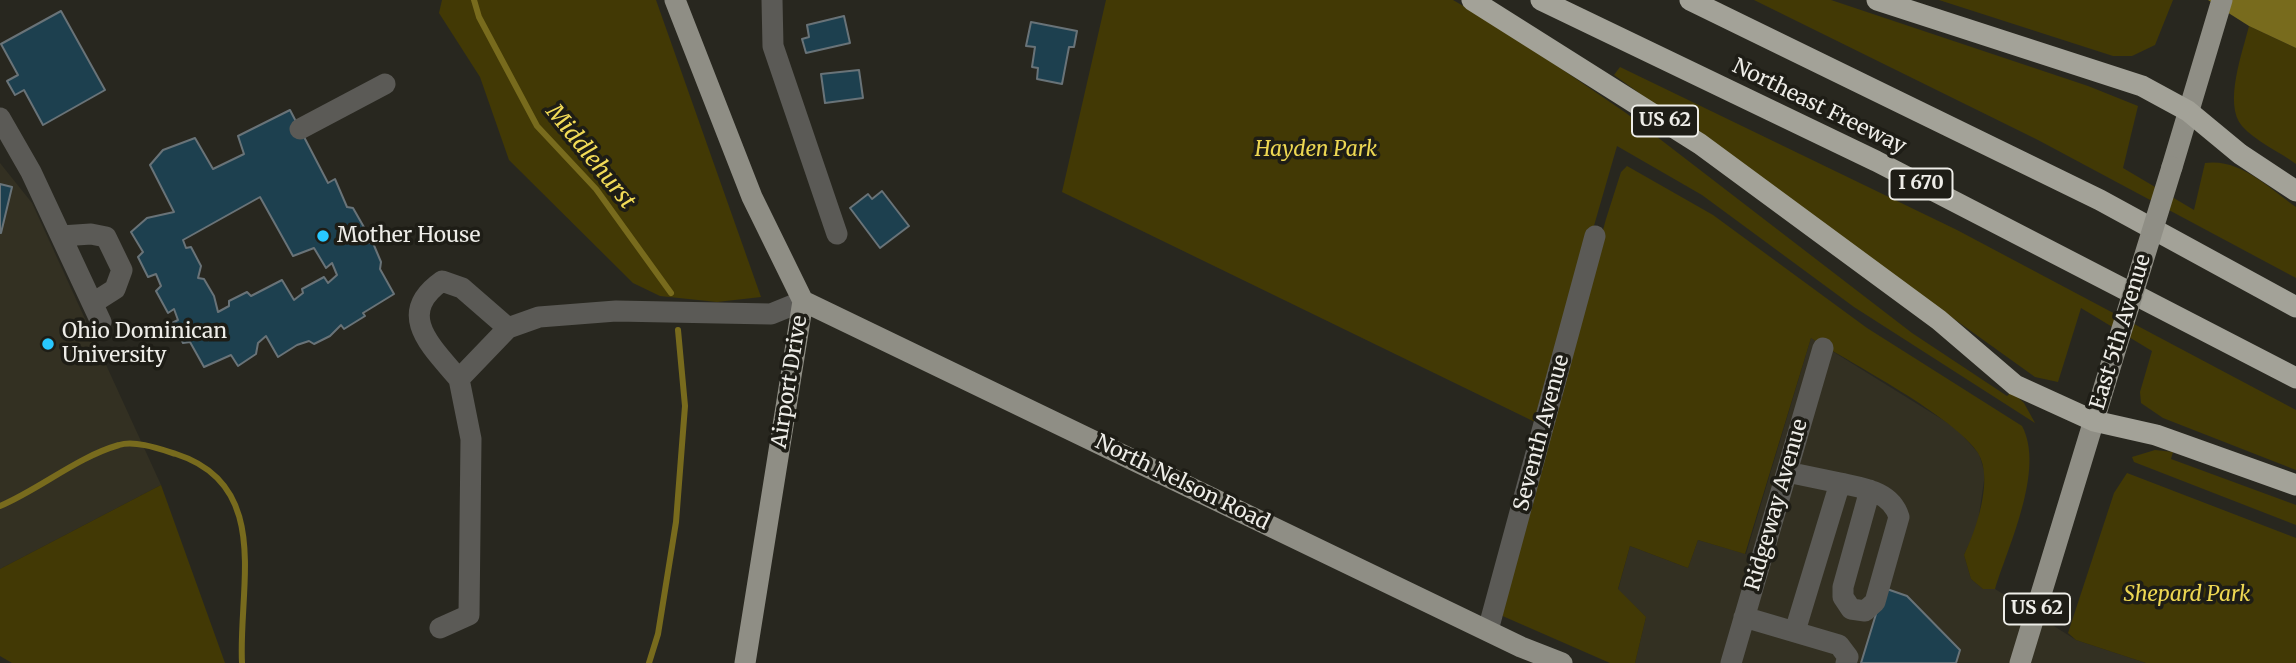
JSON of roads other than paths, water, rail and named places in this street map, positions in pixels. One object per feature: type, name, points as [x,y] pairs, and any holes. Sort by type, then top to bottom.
[{"type":"highway","name":"US 62","points":[[1472,0],[1700,144],[1939,320],[2015,386],[2094,421]]},
{"type":"highway","name":"Northeast Freeway","points":[[1541,0],[1888,167],[2296,378]]},
{"type":"highway","name":"Northeast Freeway","points":[[1690,0],[2099,200],[2296,307]]},
{"type":"highway","points":[[1877,0],[2142,86],[2188,111],[2240,154],[2296,191]]},
{"type":"highway","points":[[2094,421],[2155,435],[2296,485]]},
{"type":"main road","name":"Airport Drive","points":[[675,0],[752,197],[803,301],[745,663]]},
{"type":"main road","name":"East 5th Avenue","points":[[2020,663],[2222,0]]},
{"type":"main road","name":"North Nelson Road","points":[[803,301],[1562,663]]},
{"type":"street","points":[[772,0],[774,46],[837,234]]},
{"type":"street","points":[[300,129],[385,85]]},
{"type":"street","points":[[0,118],[97,312],[115,289],[122,270],[106,237],[91,234],[61,236]]},
{"type":"street","name":"Seventh Avenue","points":[[1488,630],[1595,236]]},
{"type":"street","points":[[440,628],[470,615],[471,439],[460,379],[418,323],[418,306],[426,292],[442,281],[462,288],[508,328]]},
{"type":"street","points":[[460,379],[508,328],[539,317],[616,311],[771,314],[803,301]]},
{"type":"street","name":"Ridgeway Avenue","points":[[1731,663],[1823,348]]},
{"type":"street","points":[[1787,472],[1870,490],[1889,499],[1899,517],[1875,602],[1865,611],[1851,608],[1843,597],[1843,587],[1870,490]]},
{"type":"street","points":[[1794,631],[1840,483]]},
{"type":"street","points":[[1744,617],[1839,645],[1848,657],[1846,663]]},
{"type":"waterway","name":"Middlehurst","points":[[474,0],[479,17],[537,126],[596,189],[671,293]]},
{"type":"waterway","name":"Middlehurst","points":[[649,663],[658,634],[676,522],[685,406],[678,330]]},
{"type":"waterway","name":"Middlehurst","points":[[0,506],[88,457],[119,445],[140,444],[163,450],[207,469],[227,489],[238,514],[244,542],[242,663]]},
{"type":"place","name":"Mother House","points":[[323,236]]},
{"type":"place","name":"Ohio Dominican University","points":[[48,344]]},
{"type":"park label","name":"Hayden Park","points":[[1316,150]]},
{"type":"park label","name":"Shepard Park","points":[[2187,595]]}]
